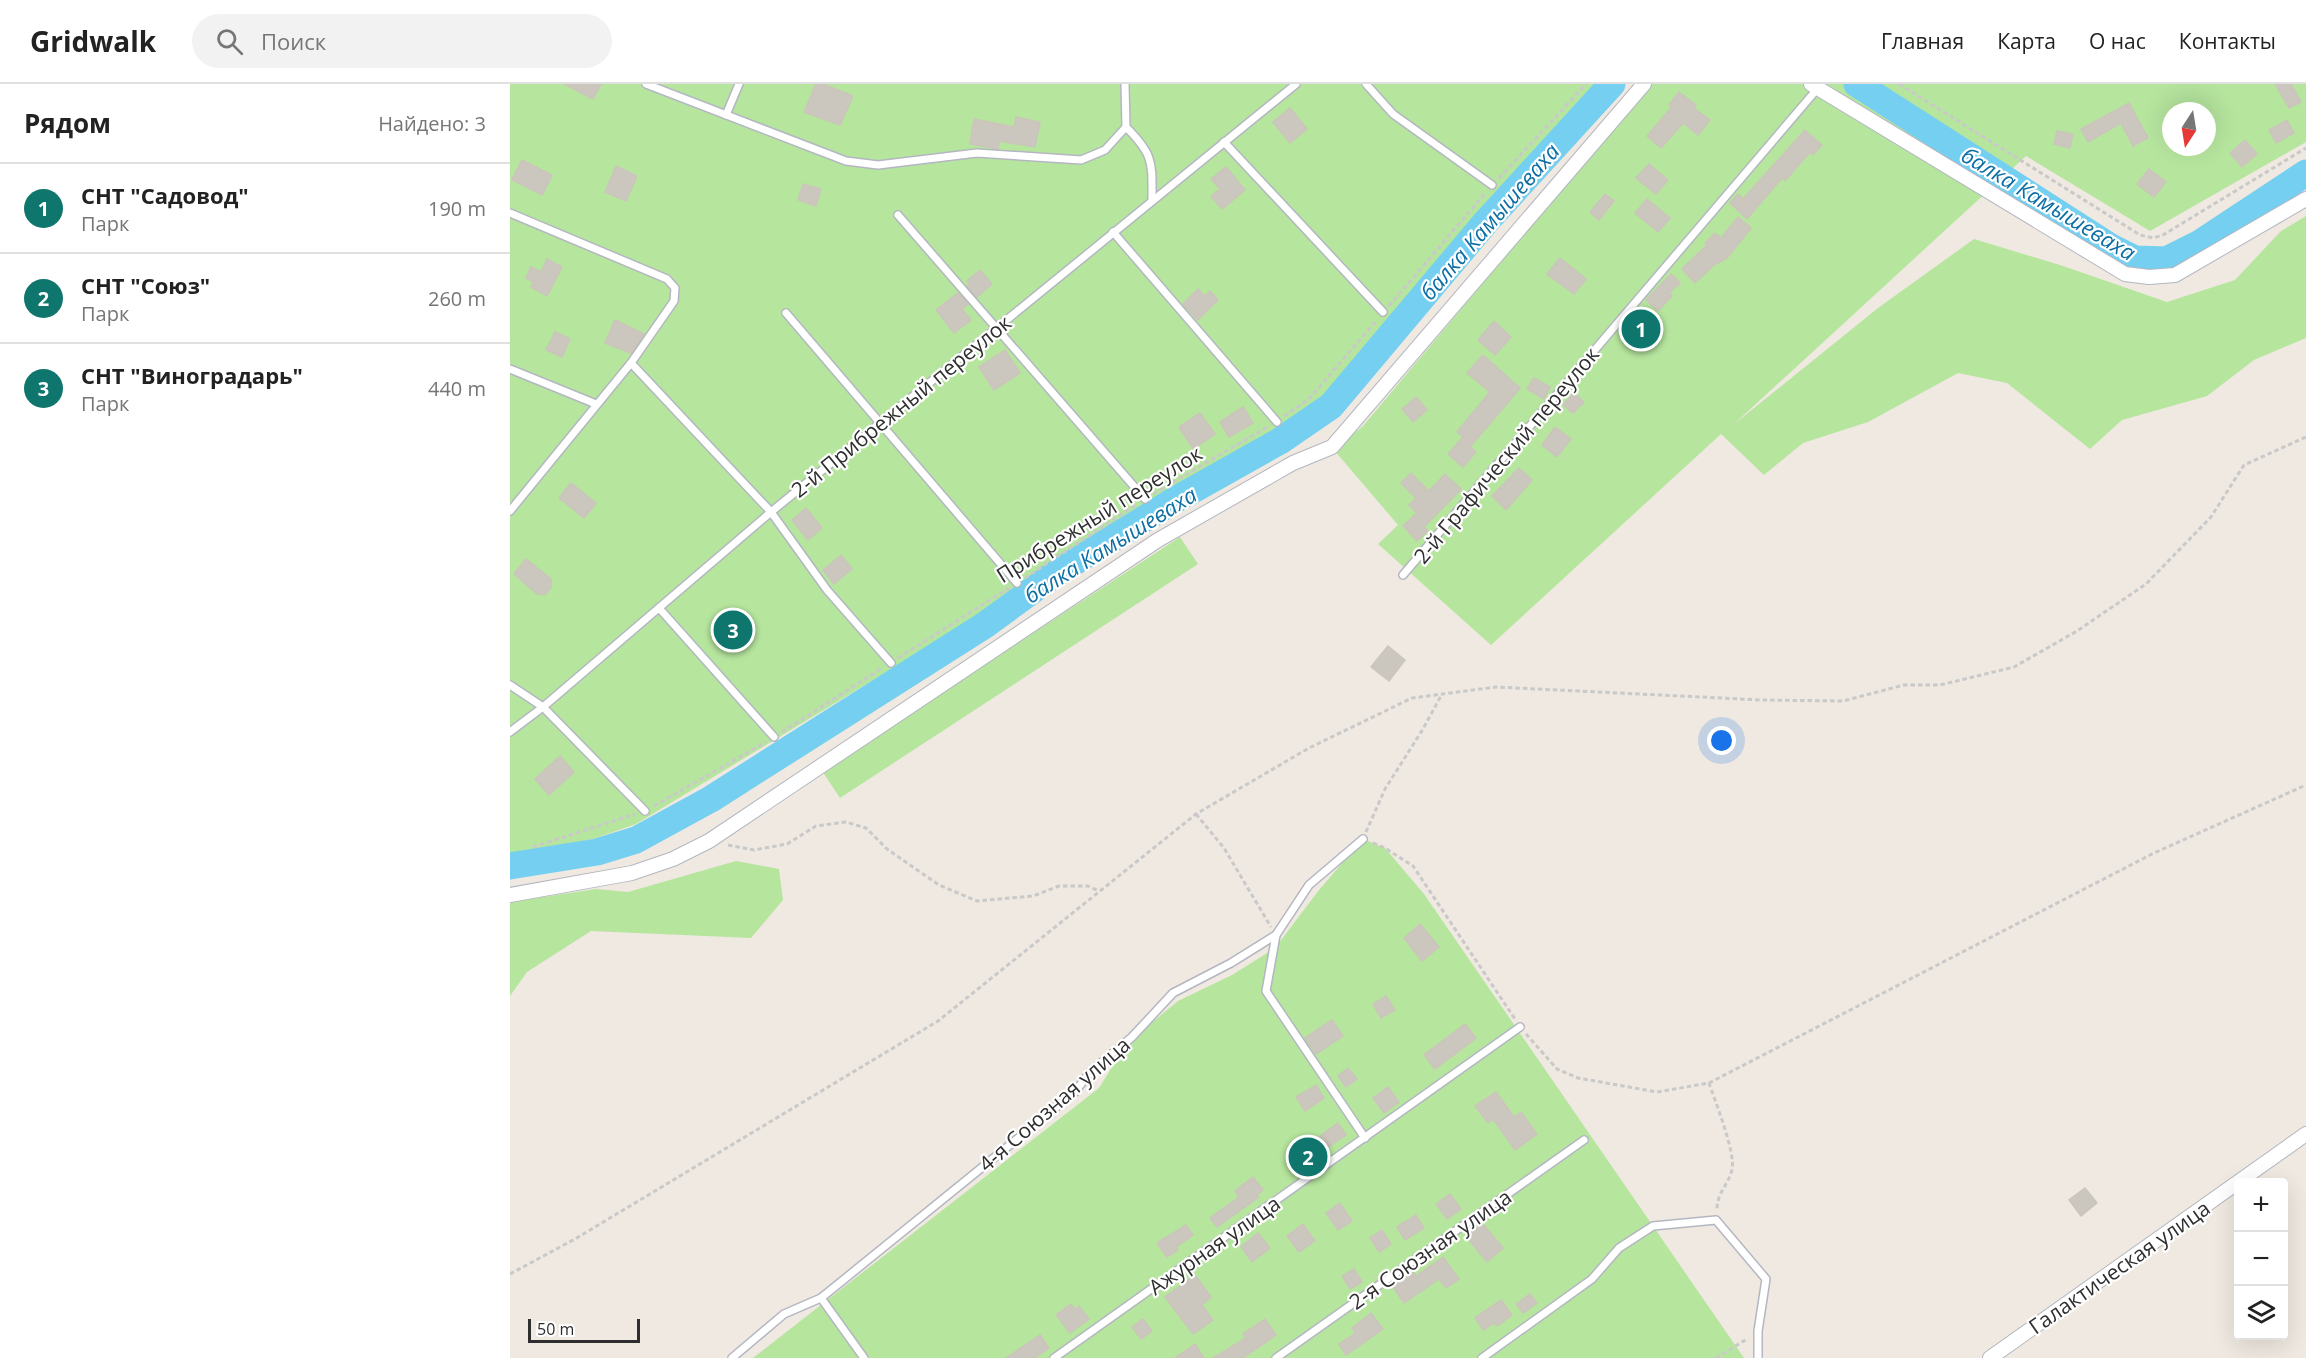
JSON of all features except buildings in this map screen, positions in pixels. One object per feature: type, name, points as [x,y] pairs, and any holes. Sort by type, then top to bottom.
[{"type":"street","points":[[510,895],[632,873],[673,859],[709,841],[1158,540],[1293,463],[1332,447],[1644,84]]},
{"type":"street","points":[[1815,86],[2125,274],[2149,277],[2175,275],[2306,199]]},
{"type":"street","name":"Галактическая улица","points":[[1990,1358],[2306,1134]]},
{"type":"lane","points":[[646,84],[846,161],[878,165],[976,153],[1081,160],[1105,150],[1126,127]]},
{"type":"lane","points":[[726,115],[739,84]]},
{"type":"lane","points":[[1125,84],[1126,127],[1140,141],[1152,162],[1152,200]]},
{"type":"lane","name":"2-й Прибрежный переулок","points":[[510,732],[543,707],[771,512],[1296,84]]},
{"type":"lane","points":[[1366,84],[1393,114],[1492,185]]},
{"type":"lane","name":"2-й Графический переулок","points":[[1404,575],[1815,86]]},
{"type":"lane","points":[[1224,142],[1383,312]]},
{"type":"lane","points":[[510,213],[667,279],[675,288],[674,301],[631,363],[510,511]]},
{"type":"lane","points":[[898,215],[1145,499]]},
{"type":"lane","points":[[1113,232],[1277,422]]},
{"type":"lane","points":[[786,314],[1017,583]]},
{"type":"lane","points":[[631,363],[771,512],[827,590],[891,663]]},
{"type":"lane","points":[[510,369],[596,404]]},
{"type":"lane","points":[[659,608],[774,737]]},
{"type":"lane","points":[[510,686],[543,707],[645,811]]},
{"type":"lane","name":"4-я Союзная улица","points":[[732,1358],[784,1314],[821,1298],[1075,1092],[1090,1072],[1132,1036],[1173,993],[1231,963],[1275,935],[1310,885],[1363,839]]},
{"type":"lane","points":[[1275,935],[1266,991],[1365,1138]]},
{"type":"lane","name":"Ажурная улица","points":[[1054,1358],[1520,1027]]},
{"type":"lane","name":"2-я Союзная улица","points":[[1276,1358],[1584,1140]]},
{"type":"lane","points":[[1482,1358],[1592,1279],[1619,1248],[1653,1226],[1716,1220],[1766,1279],[1758,1331],[1758,1358]]},
{"type":"lane","points":[[821,1298],[864,1358]]},
{"type":"path","name":"Прибрежный переулок","points":[[534,847],[645,811],[774,737],[1145,499],[1277,422],[1308,400],[1492,185],[1586,84]]},
{"type":"path","points":[[1899,84],[2140,235],[2153,238],[2163,235],[2306,148]]},
{"type":"path","points":[[510,1274],[575,1239],[938,1021],[1196,814],[1310,748],[1412,698],[1496,687],[1750,700],[1843,701],[1904,685],[1940,685],[2014,667],[2077,631],[2146,584],[2211,517],[2244,465],[2306,437]]},
{"type":"path","points":[[1442,694],[1385,789],[1363,839],[1385,848],[1413,866],[1520,1027],[1557,1069],[1578,1078],[1658,1092],[1709,1083],[1928,972],[2154,853],[2306,785]]},
{"type":"path","points":[[1196,814],[1224,848],[1275,935]]},
{"type":"path","points":[[709,841],[754,850],[787,844],[816,826],[846,822],[866,828],[887,849],[939,885],[977,901],[1033,896],[1059,886],[1088,886],[1100,891]]},
{"type":"path","points":[[1709,1083],[1727,1134],[1732,1169],[1717,1198],[1716,1220]]},
{"type":"path","points":[[1716,1358],[1758,1331]]},
{"type":"green space","points":[[510,84],[1612,84],[1324,398],[1275,436],[636,824],[593,839],[510,855]]},
{"type":"green space","points":[[1650,84],[2306,84],[2306,142],[2150,231],[2026,156],[1733,425],[1878,308],[1974,239],[2063,266],[2167,302],[2235,280],[2281,231],[2306,216],[2306,338],[2254,360],[2207,396],[2122,420],[2090,449],[2007,383],[1958,373],[1868,422],[1803,443],[1764,475],[1721,434],[1491,645],[1378,544],[1398,525],[1334,450],[1363,426]]},
{"type":"green space","points":[[1180,537],[1198,564],[840,798],[822,771]]},
{"type":"green space","points":[[1363,839],[1385,848],[1424,894],[1744,1358],[753,1358],[1099,1088],[1127,1043],[1178,1001],[1232,975],[1275,948],[1319,890]]},
{"type":"green space","points":[[736,861],[779,869],[783,900],[751,938],[591,931],[527,972],[510,996],[510,902],[596,889],[628,892]]},
{"type":"waterway","name":"балка Камышеваха","points":[[510,866],[597,852],[636,840],[711,799],[985,625],[1055,574],[1175,500],[1280,441],[1331,406],[1485,223],[1612,84]]},
{"type":"waterway","name":"балка Камышеваха","points":[[1857,84],[2111,247],[2135,259],[2166,260],[2200,243],[2306,173]]},
{"type":"place","name":"СНТ \"Садовод\"","points":[[1641,329]]},
{"type":"place","name":"СНТ \"Виноградарь\"","points":[[733,630]]},
{"type":"place","name":"СНТ \"Союз\"","points":[[1308,1157]]}]
